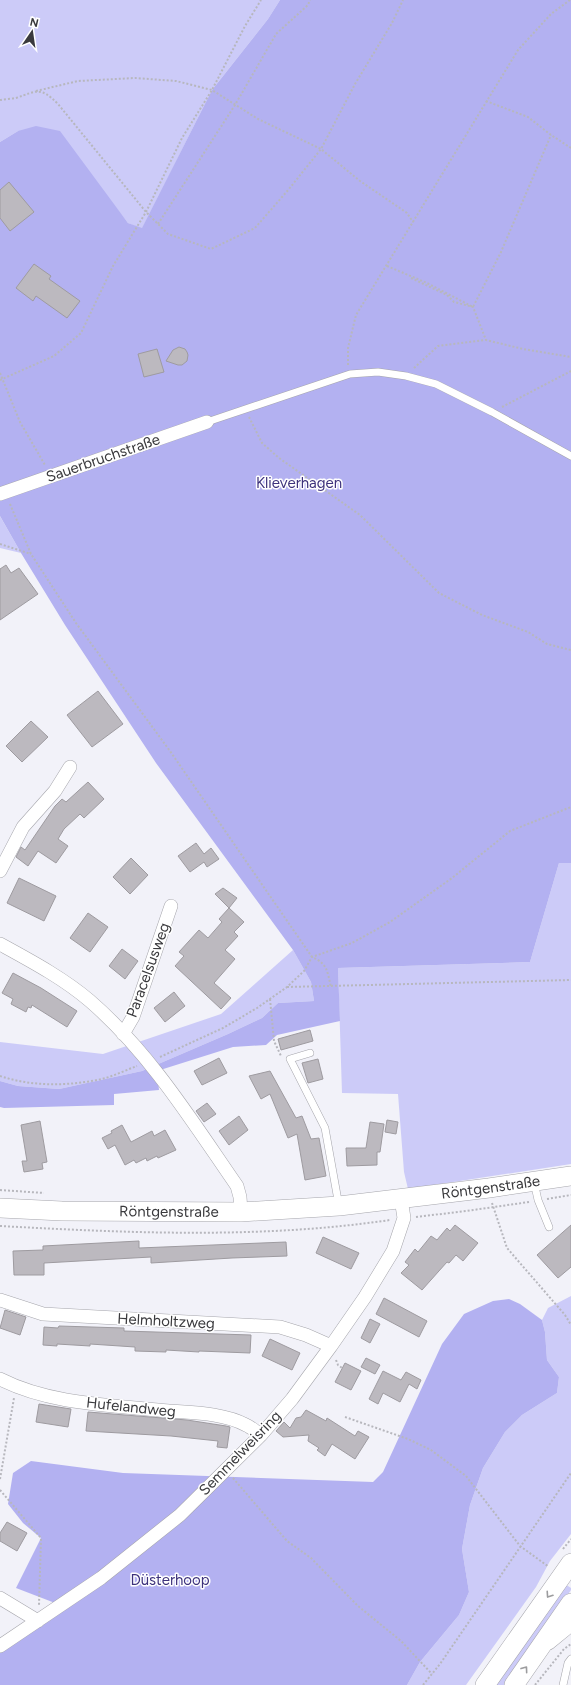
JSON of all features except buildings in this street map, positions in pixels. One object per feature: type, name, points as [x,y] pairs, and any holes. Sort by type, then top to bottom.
[{"type":"street","name":"Sauerbruchstraße","points":[[3,493],[207,422]]},
{"type":"street","points":[[0,871],[23,827],[55,791],[70,767]]},
{"type":"street","name":"Paracelsusweg","points":[[123,1034],[133,1017],[171,906]]},
{"type":"street","points":[[0,944],[52,973],[90,1001],[150,1062],[237,1186],[240,1197],[241,1212]]},
{"type":"street","name":"Röntgenstraße","points":[[0,1208],[62,1211],[241,1212],[338,1206],[489,1188],[571,1176]]},
{"type":"street","name":"Semmelweisring","points":[[0,1646],[101,1578],[174,1520],[261,1436],[292,1399],[331,1346],[365,1297],[393,1251],[404,1218],[401,1199]]},
{"type":"street","name":"Helmholtzweg","points":[[0,1300],[43,1314],[280,1327],[306,1335],[331,1346]]},
{"type":"street","name":"Hufelandweg","points":[[0,1379],[44,1395],[76,1401],[223,1416],[246,1425],[261,1436]]},
{"type":"street","points":[[486,1685],[571,1563]]},
{"type":"street","points":[[0,1598],[38,1621]]},
{"type":"street","points":[[514,1685],[571,1603]]},
{"type":"street","points":[[537,1653],[571,1625]]},
{"type":"lane","points":[[207,422],[244,408],[350,374],[378,372],[406,376],[436,384],[492,412],[571,456]]},
{"type":"lane","points":[[310,1053],[290,1059],[325,1128],[338,1206]]},
{"type":"lane","points":[[534,1182],[538,1200],[549,1227]]},
{"type":"lane","points":[[563,1685],[568,1663],[571,1659]]},
{"type":"path","points":[[1,380],[54,356],[81,333],[113,266],[146,212],[182,138],[212,90],[245,26],[261,0]]},
{"type":"path","points":[[158,224],[235,105],[276,34],[308,5],[310,0]]},
{"type":"path","points":[[32,92],[42,91],[48,94],[58,104],[146,212],[168,234],[211,249],[255,228],[290,189],[321,149],[355,84],[403,0]]},
{"type":"path","points":[[350,374],[348,348],[356,315],[518,50],[551,14],[570,0]]},
{"type":"path","points":[[0,100],[16,98],[32,92],[78,81],[135,78],[176,81],[212,90],[258,119],[321,149],[360,181],[408,213],[413,222]]},
{"type":"path","points":[[486,101],[528,117],[571,148]]},
{"type":"path","points":[[473,307],[501,252],[551,135]]},
{"type":"path","points":[[387,266],[428,284],[473,307],[486,340]]},
{"type":"path","points":[[406,376],[438,346],[486,340],[523,349],[571,357]]},
{"type":"path","points":[[492,412],[571,371]]},
{"type":"path","points":[[0,373],[1,380],[20,422],[51,476]]},
{"type":"path","points":[[244,408],[262,443],[279,458],[360,515],[439,592],[482,614],[528,632],[547,644],[571,650]]},
{"type":"path","points":[[3,493],[31,554],[76,623],[170,751],[312,957],[322,962],[327,971],[331,987]]},
{"type":"path","points":[[0,544],[31,554]]},
{"type":"path","points":[[0,1076],[14,1081],[58,1085],[103,1079],[150,1062],[223,1028],[287,987],[304,971],[312,957],[352,942],[390,922],[452,878],[510,831],[571,807]]},
{"type":"path","points":[[287,987],[571,980]]},
{"type":"path","points":[[270,999],[274,1041],[284,1063],[290,1059]]},
{"type":"path","points":[[489,1188],[492,1207],[507,1248],[565,1315],[571,1325]]},
{"type":"path","points":[[0,1190],[47,1194]]},
{"type":"path","points":[[0,1478],[16,1386]]},
{"type":"path","points":[[345,1417],[408,1439],[431,1450],[466,1476],[520,1546],[550,1567]]},
{"type":"path","points":[[226,1470],[287,1541],[311,1558],[358,1606],[401,1641],[432,1674]]},
{"type":"path","points":[[422,1685],[432,1674],[571,1473]]},
{"type":"path","points":[[0,1490],[41,1538],[38,1621]]},
{"type":"path","points":[[535,1685],[564,1649],[571,1644]]},
{"type":"shaded area","points":[[0,0],[280,0],[268,19],[212,90],[142,229],[128,223],[106,195],[18,131],[0,142]]},
{"type":"shaded area","points":[[0,516],[1,518],[21,553],[0,548]]},
{"type":"shaded area","points":[[559,863],[571,863],[571,1164],[408,1189],[404,1172],[398,1094],[342,1093],[338,968],[530,962]]},
{"type":"shaded area","points":[[293,950],[311,982],[314,1001],[278,1003],[262,1018],[142,1071],[59,1089],[18,1086],[0,1081],[0,1042],[103,1054],[221,1014]]},
{"type":"shaded area","points":[[571,1296],[571,1534],[550,1561],[536,1587],[466,1685],[407,1685],[420,1662],[459,1615],[469,1592],[462,1549],[470,1505],[483,1468],[505,1432],[522,1415],[557,1393],[559,1377],[547,1360],[545,1332],[542,1320],[548,1308]]},
{"type":"shaded area","points":[[565,1584],[571,1588],[571,1590],[504,1685],[494,1685]]},
{"type":"green space","name":"Klieverhagen","points":[[280,0],[571,0],[571,863],[559,863],[530,962],[338,968],[340,1021],[277,1035],[266,1045],[233,1047],[157,1071],[159,1090],[114,1094],[114,1105],[0,1107],[0,1081],[18,1086],[59,1089],[142,1071],[262,1018],[278,1003],[314,1001],[311,982],[293,950],[156,763],[65,625],[0,516],[0,142],[18,131],[36,126],[60,131],[128,223],[142,228],[212,90],[268,19]]},
{"type":"green space","name":"Düsterhoop","points":[[509,1299],[520,1304],[542,1320],[545,1332],[547,1360],[559,1377],[557,1393],[522,1415],[505,1432],[483,1468],[470,1505],[462,1549],[469,1592],[459,1615],[420,1662],[407,1685],[0,1685],[0,1653],[68,1608],[16,1588],[41,1538],[23,1523],[8,1504],[13,1473],[31,1461],[123,1473],[373,1482],[383,1472],[442,1344],[464,1314],[493,1301]]}]
